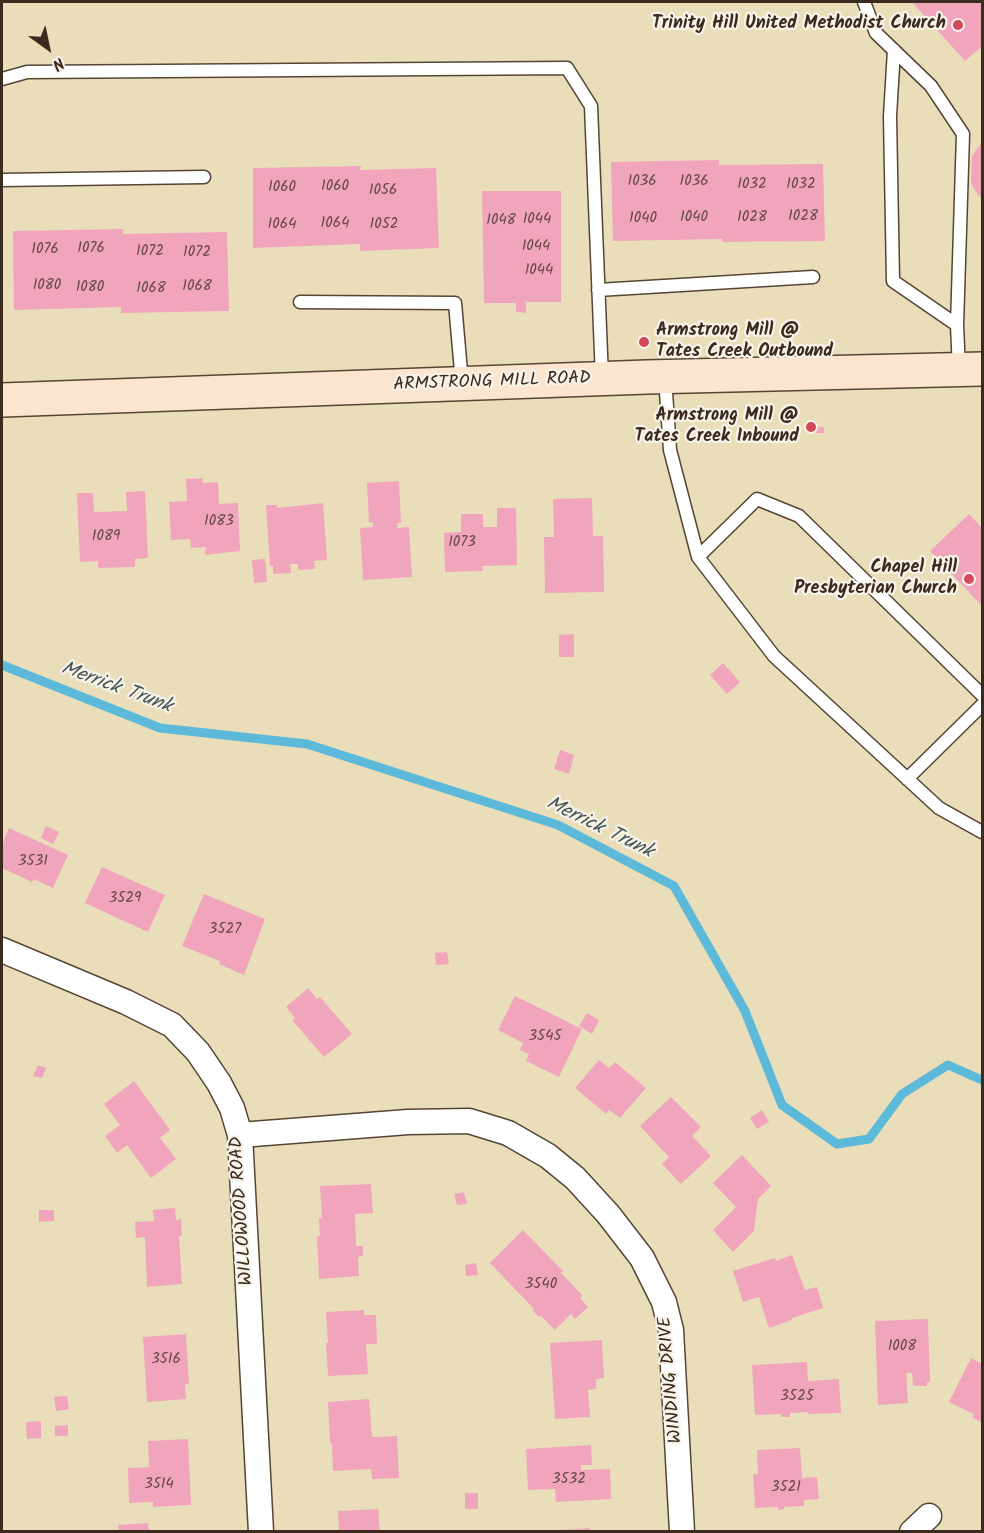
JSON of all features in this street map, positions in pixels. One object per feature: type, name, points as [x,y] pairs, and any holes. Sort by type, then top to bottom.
[{"type":"main road","name":"ARMSTRONG MILL ROAD","points":[[2,400],[602,379],[971,369]]},
{"type":"street","name":"WILLOWOOD ROAD","points":[[2,950],[126,1002],[172,1025],[198,1052],[219,1083],[232,1108],[240,1135],[261,1532]]},
{"type":"street","name":"WINDING DRIVE","points":[[240,1135],[408,1122],[469,1121],[508,1133],[548,1156],[575,1178],[608,1214],[642,1258],[664,1302],[671,1330],[682,1532]]},
{"type":"lane","points":[[864,2],[876,33],[931,86],[963,134],[957,326],[971,369]]},
{"type":"lane","points":[[894,50],[890,116],[893,281],[957,326]]},
{"type":"lane","points":[[2,79],[27,72],[567,68],[591,106],[602,379]]},
{"type":"lane","points":[[2,180],[204,177]]},
{"type":"lane","points":[[598,290],[813,277]]},
{"type":"lane","points":[[300,302],[455,303],[462,384]]},
{"type":"lane","points":[[665,377],[669,450],[698,557],[774,656],[939,808],[982,832]]},
{"type":"lane","points":[[698,557],[757,499],[799,516],[982,694]]},
{"type":"lane","points":[[907,779],[982,705]]},
{"type":"building","name":"Trinity Hill United Methodist Church","points":[[912,2],[982,2],[982,51],[980,48],[965,61]]},
{"type":"building","points":[[982,142],[982,199],[971,182],[972,156]]},
{"type":"building","points":[[719,160],[719,165],[823,164],[825,241],[722,242],[722,239],[613,241],[611,162]]},
{"type":"building","points":[[361,166],[360,170],[436,168],[439,248],[360,251],[360,244],[253,248],[253,168]]},
{"type":"building","points":[[482,191],[561,191],[561,302],[526,302],[526,313],[516,312],[516,303],[484,303]]},
{"type":"building","points":[[123,229],[123,234],[227,232],[229,311],[121,313],[121,307],[14,310],[13,231]]},
{"type":"building","points":[[814,427],[824,427],[824,433],[814,433]]},
{"type":"building","points":[[202,478],[203,483],[218,482],[219,504],[238,503],[240,551],[205,555],[206,547],[191,548],[190,539],[171,540],[169,502],[187,501],[186,479]]},
{"type":"building","points":[[399,481],[401,523],[397,523],[398,528],[409,527],[412,577],[363,580],[360,528],[373,527],[373,523],[369,522],[367,483]]},
{"type":"building","points":[[145,491],[148,558],[135,559],[135,567],[98,568],[98,561],[80,562],[77,493],[93,493],[94,512],[127,511],[126,492]]},
{"type":"building","points":[[592,498],[593,536],[603,536],[604,592],[545,593],[544,537],[554,537],[553,499]]},
{"type":"building","points":[[323,503],[327,560],[314,561],[315,569],[298,570],[298,564],[290,564],[291,573],[273,574],[273,566],[270,566],[266,505],[277,505],[277,508]]},
{"type":"building","points":[[497,508],[516,508],[517,565],[482,566],[483,571],[445,572],[444,533],[461,532],[461,514],[483,514],[483,527],[497,527]]},
{"type":"building","name":"Chapel Hill Presbyterian Church","points":[[969,514],[982,528],[982,606],[930,551]]},
{"type":"building","points":[[265,559],[267,582],[254,583],[252,560]]},
{"type":"building","points":[[574,634],[574,657],[559,657],[559,635]]},
{"type":"building","points":[[723,663],[740,682],[727,694],[710,675]]},
{"type":"building","points":[[560,750],[574,755],[569,774],[554,769]]},
{"type":"building","points":[[46,826],[59,832],[53,844],[41,838]]},
{"type":"building","points":[[9,828],[68,855],[53,888],[34,879],[32,882],[2,868],[2,845]]},
{"type":"building","points":[[102,867],[165,895],[148,932],[85,903]]},
{"type":"building","points":[[204,894],[265,919],[244,975],[219,964],[220,961],[182,946]]},
{"type":"building","points":[[447,952],[449,964],[436,965],[435,953]]},
{"type":"building","points":[[308,988],[317,999],[320,997],[352,1034],[324,1057],[292,1020],[295,1018],[286,1007]]},
{"type":"building","points":[[515,996],[582,1029],[559,1077],[526,1061],[529,1054],[520,1050],[523,1043],[498,1030]]},
{"type":"building","points":[[587,1013],[599,1020],[592,1034],[579,1026]]},
{"type":"building","points":[[599,1060],[609,1068],[615,1062],[646,1088],[620,1118],[609,1110],[606,1114],[575,1088]]},
{"type":"building","points":[[38,1065],[46,1068],[42,1078],[33,1076]]},
{"type":"building","points":[[134,1081],[170,1130],[160,1138],[176,1159],[151,1178],[127,1145],[117,1153],[105,1136],[120,1125],[104,1104]]},
{"type":"building","points":[[671,1097],[701,1127],[692,1136],[711,1156],[681,1184],[662,1164],[669,1157],[640,1126]]},
{"type":"building","points":[[762,1110],[769,1122],[757,1129],[750,1118]]},
{"type":"building","points":[[742,1155],[771,1186],[758,1199],[754,1231],[733,1252],[713,1230],[736,1207],[713,1183]]},
{"type":"building","points":[[371,1184],[373,1213],[355,1214],[356,1246],[363,1246],[363,1256],[358,1257],[359,1276],[319,1279],[317,1236],[320,1236],[319,1218],[322,1218],[320,1186]]},
{"type":"building","points":[[464,1192],[467,1204],[457,1205],[454,1194]]},
{"type":"building","points":[[175,1208],[176,1220],[181,1219],[182,1236],[179,1236],[182,1284],[147,1287],[145,1237],[136,1238],[135,1222],[154,1221],[153,1210]]},
{"type":"building","points":[[39,1210],[54,1210],[54,1221],[39,1222]]},
{"type":"building","points":[[523,1230],[563,1271],[561,1273],[583,1296],[580,1298],[588,1307],[575,1319],[571,1314],[555,1330],[533,1311],[534,1309],[490,1263]]},
{"type":"building","points":[[792,1255],[805,1290],[817,1287],[823,1308],[769,1328],[759,1297],[743,1302],[733,1271]]},
{"type":"building","points":[[476,1263],[478,1275],[466,1276],[465,1265]]},
{"type":"building","points":[[364,1310],[364,1315],[376,1315],[377,1344],[366,1344],[368,1374],[328,1376],[326,1312]]},
{"type":"building","points":[[928,1319],[930,1382],[927,1386],[915,1386],[912,1373],[906,1373],[908,1403],[878,1405],[875,1321]]},
{"type":"building","points":[[186,1334],[189,1384],[185,1384],[186,1399],[147,1402],[143,1337]]},
{"type":"building","points":[[602,1340],[604,1378],[596,1379],[596,1389],[588,1390],[590,1417],[555,1419],[550,1343]]},
{"type":"building","points":[[971,1358],[982,1364],[982,1423],[972,1417],[974,1414],[949,1402]]},
{"type":"building","points":[[807,1362],[808,1381],[839,1379],[841,1413],[790,1413],[790,1417],[781,1417],[781,1414],[755,1415],[752,1365]]},
{"type":"building","points":[[67,1396],[69,1409],[56,1411],[54,1397]]},
{"type":"building","points":[[369,1399],[372,1437],[397,1436],[399,1478],[372,1479],[371,1469],[333,1471],[328,1402]]},
{"type":"building","points":[[41,1421],[41,1438],[27,1439],[26,1422]]},
{"type":"building","points":[[68,1425],[68,1436],[55,1436],[55,1426]]},
{"type":"building","points":[[188,1439],[191,1505],[153,1507],[153,1502],[129,1503],[128,1468],[149,1467],[148,1441]]},
{"type":"building","points":[[591,1445],[592,1465],[581,1465],[581,1470],[610,1469],[611,1499],[556,1502],[555,1489],[528,1490],[526,1449]]},
{"type":"building","points":[[800,1448],[802,1478],[817,1477],[819,1499],[804,1500],[804,1506],[784,1507],[778,1510],[778,1507],[755,1508],[753,1474],[758,1474],[757,1450]]},
{"type":"building","points":[[465,1493],[478,1493],[478,1509],[465,1509]]},
{"type":"building","points":[[378,1509],[380,1532],[339,1532],[338,1511]]},
{"type":"building","points":[[148,1523],[149,1532],[119,1532],[118,1525]]},
{"type":"building","points":[[590,1528],[590,1532],[560,1532],[560,1530]]},
{"type":"waterway","name":"Merrick Trunk","points":[[2,665],[160,728],[307,744],[558,825],[674,886],[745,1011],[782,1105],[837,1144],[869,1139],[902,1094],[948,1065],[982,1080]]},
{"type":"place","name":"Trinity Hill United Methodist Church","points":[[958,25]]},
{"type":"place","name":"Armstrong Mill @ Tates Creek Outbound","points":[[644,342]]},
{"type":"place","name":"Armstrong Mill @ Tates Creek Inbound","points":[[811,427]]},
{"type":"place","name":"Chapel Hill Presbyterian Church","points":[[969,579]]}]
